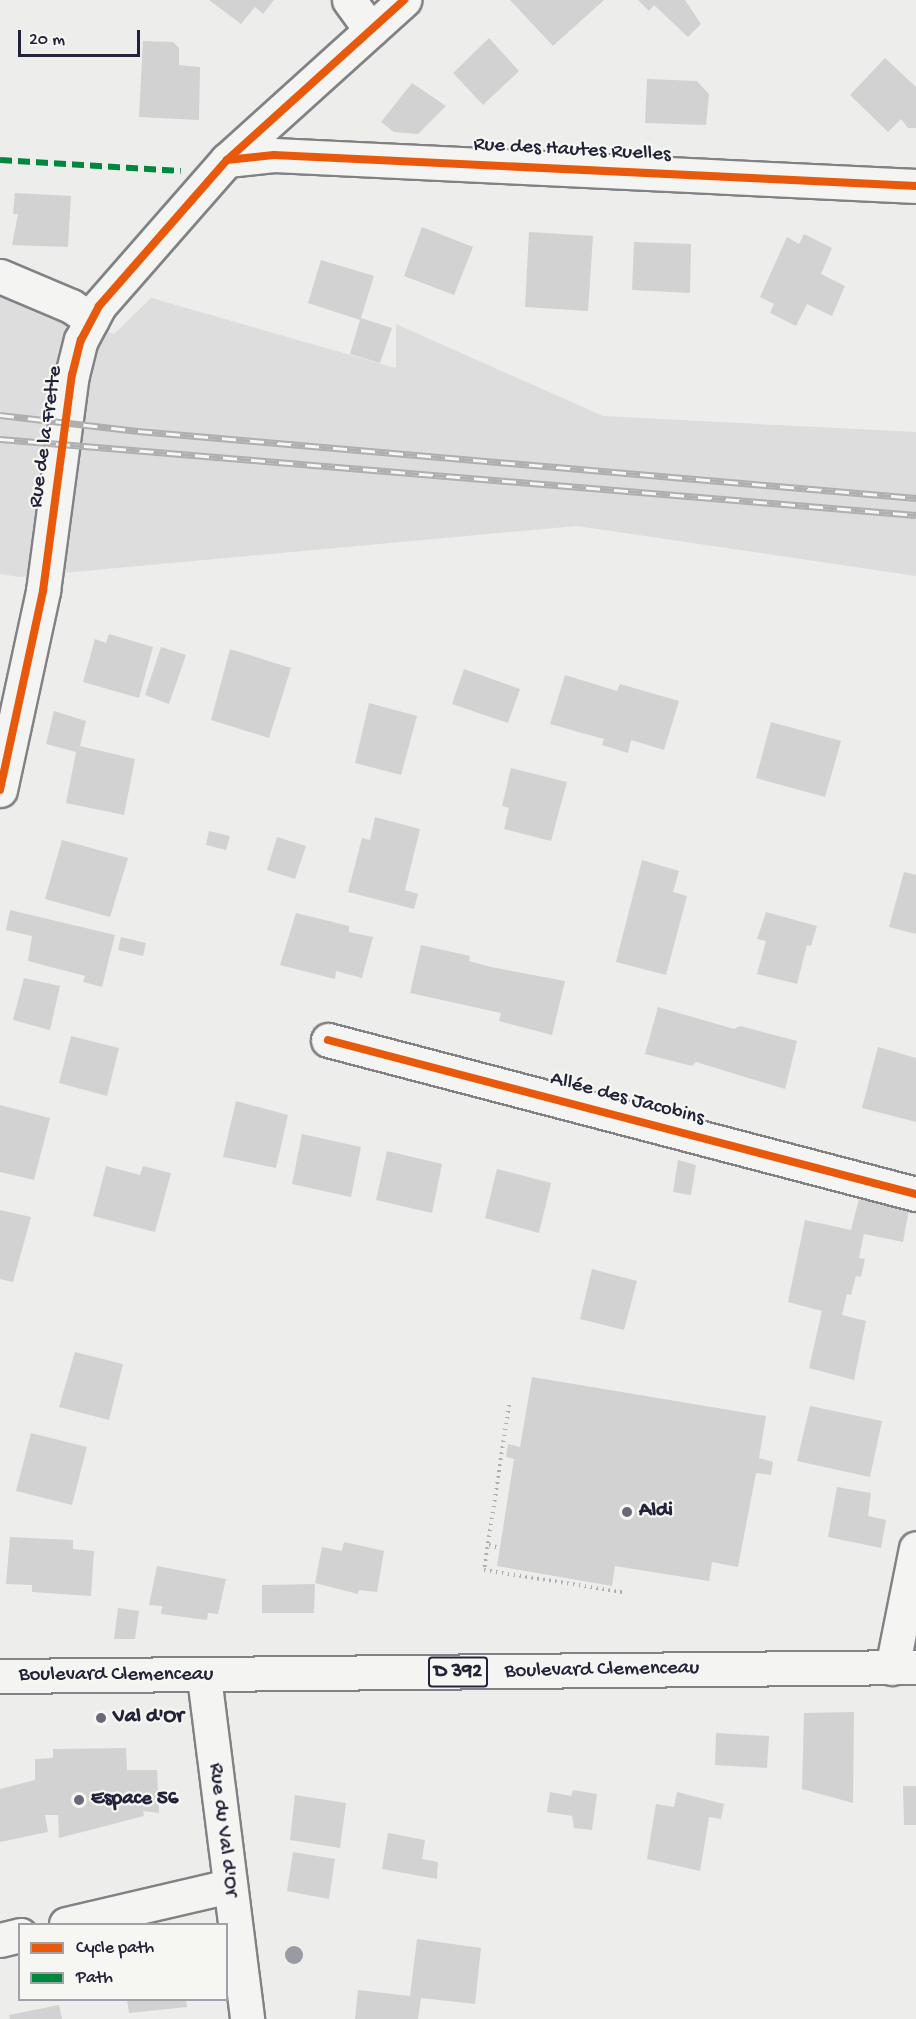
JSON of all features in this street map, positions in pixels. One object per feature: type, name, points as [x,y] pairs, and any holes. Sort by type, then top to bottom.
[{"type":"street","points":[[348,0],[372,30]]},
{"type":"street","name":"Rue de la Frette","points":[[0,790],[43,591],[72,375],[81,340],[99,306],[227,160],[404,0]]},
{"type":"street","name":"Rue des Hautes Ruelles","points":[[227,160],[274,155],[916,186]]},
{"type":"street","points":[[0,276],[71,306],[92,320]]},
{"type":"street","name":"Allée des Jacobins","points":[[328,1040],[916,1194]]},
{"type":"street","points":[[904,1668],[916,1548]]},
{"type":"street","name":"Boulevard Clemenceau","points":[[0,1676],[204,1677],[904,1668]]},
{"type":"street","name":"Rue du Val d'Or","points":[[204,1677],[247,2019]]},
{"type":"street","points":[[70,1923],[230,1886]]},
{"type":"street","points":[[0,1940],[18,1936]]},
{"type":"path","points":[[509,1405],[484,1570],[517,1573],[622,1592]]},
{"type":"path","points":[[489,1545],[500,1548]]},
{"type":"shaded area","points":[[0,286],[114,334],[151,298],[396,368],[396,324],[603,416],[916,432],[916,576],[577,526],[19,577],[0,574]]},
{"type":"building","points":[[209,0],[274,0],[263,14],[255,7],[241,24]]},
{"type":"building","points":[[510,0],[604,0],[553,46]]},
{"type":"building","points":[[638,0],[685,0],[701,24],[688,37],[654,5],[649,11]]},
{"type":"building","points":[[489,38],[519,71],[483,105],[453,73]]},
{"type":"building","points":[[143,41],[173,42],[179,48],[179,65],[200,67],[199,120],[139,117]]},
{"type":"building","points":[[885,58],[916,87],[916,128],[908,128],[901,119],[888,132],[850,95]]},
{"type":"building","points":[[647,79],[697,81],[709,94],[706,125],[645,123]]},
{"type":"building","points":[[412,83],[446,106],[418,134],[394,132],[381,122]]},
{"type":"building","points":[[15,193],[71,196],[68,247],[12,245],[18,214],[13,214]]},
{"type":"building","points":[[422,227],[473,247],[454,295],[404,276]]},
{"type":"building","points":[[529,232],[593,236],[588,311],[525,307]]},
{"type":"building","points":[[804,234],[832,248],[821,274],[845,286],[832,316],[807,304],[796,326],[770,313],[774,304],[760,297],[787,237],[799,244]]},
{"type":"building","points":[[634,242],[691,244],[690,293],[632,290]]},
{"type":"building","points":[[321,260],[374,276],[361,318],[392,328],[380,363],[350,354],[360,320],[308,303]]},
{"type":"building","points":[[109,634],[153,647],[139,698],[83,682],[95,639],[106,643]]},
{"type":"building","points":[[161,647],[186,655],[169,704],[145,695]]},
{"type":"building","points":[[230,649],[291,668],[269,738],[211,720]]},
{"type":"building","points":[[464,669],[520,689],[508,723],[452,704]]},
{"type":"building","points":[[565,675],[617,691],[620,684],[679,701],[664,750],[631,740],[628,753],[602,745],[604,739],[550,724]]},
{"type":"building","points":[[369,703],[417,716],[401,775],[355,763]]},
{"type":"building","points":[[54,711],[86,721],[80,746],[135,759],[124,815],[66,803],[76,752],[46,744]]},
{"type":"building","points":[[771,722],[841,741],[825,797],[756,778]]},
{"type":"building","points":[[511,768],[567,782],[551,841],[504,829],[509,808],[502,806]]},
{"type":"building","points":[[375,817],[420,829],[405,890],[418,894],[414,909],[348,892],[362,838],[370,840]]},
{"type":"building","points":[[209,831],[230,836],[226,850],[206,845]]},
{"type":"building","points":[[277,837],[306,846],[295,879],[267,870]]},
{"type":"building","points":[[62,840],[128,858],[110,917],[45,899]]},
{"type":"building","points":[[642,860],[679,871],[673,892],[687,896],[666,975],[616,962]]},
{"type":"building","points":[[904,872],[916,875],[916,934],[889,927]]},
{"type":"building","points":[[10,910],[115,935],[102,987],[83,982],[85,976],[28,961],[32,936],[6,930]]},
{"type":"building","points":[[766,912],[817,926],[811,946],[807,945],[797,984],[757,974],[766,941],[757,939]]},
{"type":"building","points":[[296,913],[349,926],[349,932],[373,937],[362,978],[336,971],[335,979],[280,965]]},
{"type":"building","points":[[121,937],[146,943],[143,956],[118,950]]},
{"type":"building","points":[[421,945],[470,956],[469,961],[491,967],[565,981],[552,1035],[499,1021],[501,1013],[410,993]]},
{"type":"building","points":[[24,978],[60,986],[50,1030],[13,1020]]},
{"type":"building","points":[[658,1007],[734,1029],[740,1026],[797,1041],[785,1089],[696,1062],[692,1066],[645,1054]]},
{"type":"building","points":[[71,1036],[119,1048],[107,1096],[59,1083]]},
{"type":"building","points":[[878,1047],[916,1058],[916,1122],[862,1108]]},
{"type":"building","points":[[236,1101],[288,1115],[276,1168],[223,1157]]},
{"type":"building","points":[[0,1105],[50,1118],[34,1180],[0,1172]]},
{"type":"building","points":[[302,1134],[361,1147],[351,1197],[292,1184]]},
{"type":"building","points":[[387,1151],[442,1164],[432,1213],[376,1200]]},
{"type":"building","points":[[678,1160],[696,1165],[691,1195],[673,1192]]},
{"type":"building","points":[[106,1166],[140,1175],[143,1166],[171,1173],[155,1232],[93,1216]]},
{"type":"building","points":[[497,1169],[551,1183],[539,1233],[485,1218]]},
{"type":"building","points":[[859,1199],[909,1210],[903,1242],[864,1234],[859,1258],[865,1259],[861,1277],[856,1276],[851,1295],[847,1294],[842,1315],[866,1321],[854,1380],[809,1368],[822,1311],[788,1302],[805,1220],[851,1230]]},
{"type":"building","points":[[0,1210],[31,1217],[13,1282],[0,1279]]},
{"type":"building","points":[[592,1269],[637,1281],[624,1330],[580,1319]]},
{"type":"building","points":[[75,1352],[123,1364],[109,1420],[59,1407]]},
{"type":"building","name":"Aldi","points":[[532,1377],[766,1416],[759,1458],[773,1462],[771,1475],[756,1473],[738,1567],[712,1562],[709,1581],[615,1566],[612,1586],[497,1566],[514,1459],[506,1457],[508,1444],[520,1447]]},
{"type":"building","points":[[810,1406],[882,1421],[870,1477],[797,1461]]},
{"type":"building","points":[[31,1433],[87,1447],[72,1505],[16,1491]]},
{"type":"building","points":[[837,1487],[871,1493],[868,1516],[886,1520],[881,1548],[828,1537]]},
{"type":"building","points":[[10,1537],[73,1540],[73,1549],[94,1551],[91,1596],[32,1592],[32,1585],[6,1584]]},
{"type":"building","points":[[344,1542],[384,1551],[377,1592],[359,1590],[358,1594],[315,1583],[322,1547],[342,1551]]},
{"type":"building","points":[[157,1566],[226,1579],[218,1614],[208,1613],[207,1620],[161,1614],[162,1606],[149,1605]]},
{"type":"building","points":[[315,1584],[314,1613],[262,1613],[262,1585]]},
{"type":"building","points":[[118,1608],[139,1611],[135,1639],[114,1639]]},
{"type":"building","points":[[854,1712],[853,1803],[802,1789],[804,1713]]},
{"type":"building","points":[[716,1733],[769,1736],[767,1768],[715,1765]]},
{"type":"building","name":"Espace 56","points":[[126,1748],[127,1770],[157,1770],[159,1813],[143,1811],[144,1816],[59,1838],[58,1815],[45,1815],[48,1832],[0,1842],[0,1789],[35,1780],[35,1759],[53,1758],[53,1749]]},
{"type":"building","points":[[903,1786],[916,1786],[916,1825],[904,1825]]},
{"type":"building","points":[[573,1790],[597,1794],[592,1830],[574,1828],[572,1816],[547,1812],[550,1792],[571,1796]]},
{"type":"building","points":[[677,1792],[724,1804],[721,1819],[709,1817],[700,1871],[647,1859],[656,1804],[674,1807]]},
{"type":"building","points":[[295,1795],[346,1803],[340,1848],[290,1840]]},
{"type":"building","points":[[388,1833],[425,1840],[422,1859],[438,1862],[437,1879],[382,1869]]},
{"type":"building","points":[[293,1852],[335,1859],[329,1899],[287,1891]]},
{"type":"building","points":[[417,1939],[481,1948],[475,2004],[421,1998],[418,2019],[355,2019],[358,1990],[410,1996]]},
{"type":"building","points":[[127,2001],[186,2001],[187,2007],[129,2013]]},
{"type":"building","points":[[59,2005],[62,2019],[10,2019],[9,2015]]},
{"type":"railway","points":[[0,415],[138,431],[916,498]]},
{"type":"railway","points":[[0,439],[916,515]]},
{"type":"marked path","points":[[0,160],[181,171]]},
{"type":"cycle path","points":[[0,790],[43,591],[72,375],[81,340],[99,306],[227,160],[404,0]]},
{"type":"cycle path","points":[[227,160],[274,155],[916,186]]},
{"type":"cycle path","points":[[328,1040],[916,1194]]},
{"type":"place","name":"Aldi","points":[[627,1512]]},
{"type":"place","name":"Val d'Or","points":[[101,1718]]},
{"type":"place","name":"Espace 56","points":[[79,1800]]}]
